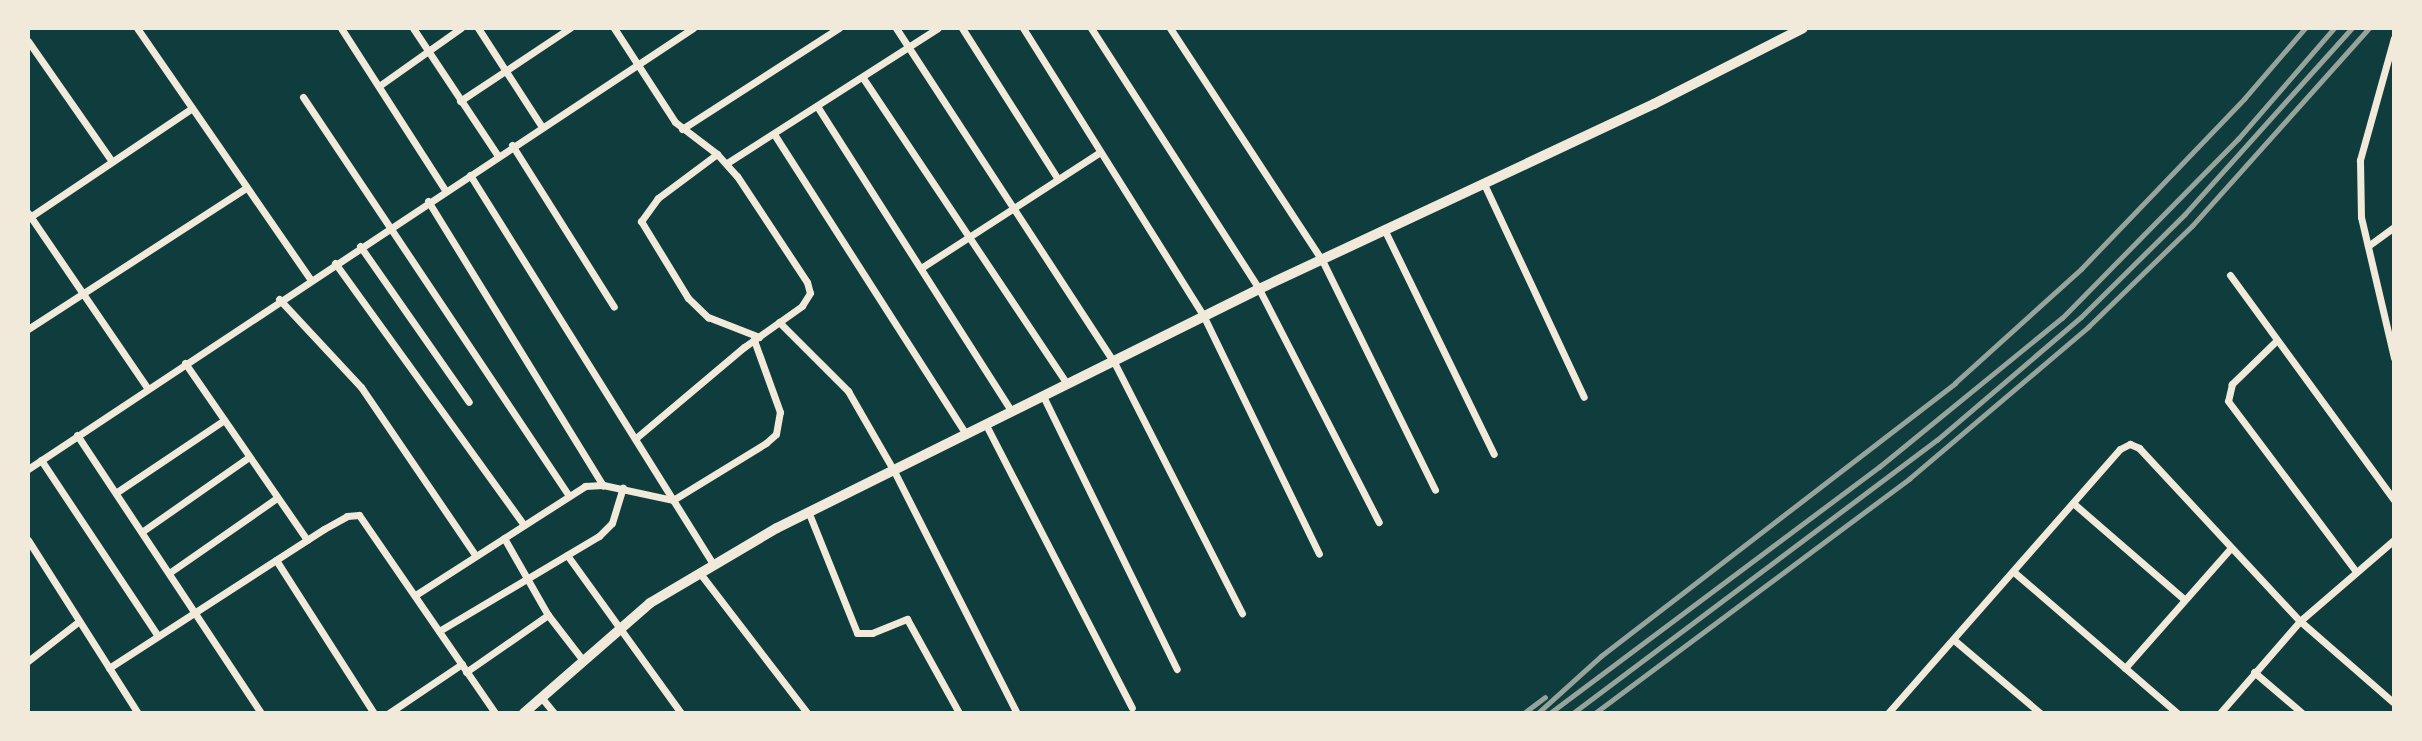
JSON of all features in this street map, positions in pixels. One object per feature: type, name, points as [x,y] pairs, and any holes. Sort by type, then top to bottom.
[{"type":"main road","points":[[524,713],[618,629],[699,572],[808,511],[1259,289],[1485,184],[1803,28]]},
{"type":"street","points":[[137,28],[310,279]]},
{"type":"street","points":[[341,28],[445,190]]},
{"type":"street","points":[[413,28],[498,156]]},
{"type":"street","points":[[379,86],[461,28]]},
{"type":"street","points":[[478,28],[542,127]]},
{"type":"street","points":[[460,101],[570,28]]},
{"type":"street","points":[[614,28],[682,130],[717,153],[727,163],[807,282],[810,293],[802,306],[756,339],[636,438]]},
{"type":"street","points":[[28,469],[279,299],[693,28]]},
{"type":"street","points":[[682,130],[839,28]]},
{"type":"street","points":[[896,28],[1011,210],[1114,362],[1242,613]]},
{"type":"street","points":[[727,163],[938,28]]},
{"type":"street","points":[[962,28],[1058,178]]},
{"type":"street","points":[[1023,28],[1204,317],[1319,554]]},
{"type":"street","points":[[1091,28],[1259,289],[1379,522]]},
{"type":"street","points":[[1170,28],[1322,260],[1435,490]]},
{"type":"street","points":[[2393,38],[2360,160],[2361,217],[2394,356]]},
{"type":"street","points":[[28,41],[111,160]]},
{"type":"street","points":[[863,78],[1067,384]]},
{"type":"street","points":[[303,97],[392,225],[568,494]]},
{"type":"street","points":[[817,106],[1011,410]]},
{"type":"street","points":[[148,389],[29,215],[192,108]]},
{"type":"street","points":[[774,134],[966,435]]},
{"type":"street","points":[[512,145],[614,307]]},
{"type":"street","points":[[921,268],[1100,152]]},
{"type":"street","points":[[417,594],[568,494],[603,485],[673,500],[776,434],[780,412],[756,339],[708,317],[688,298],[640,221],[657,198],[717,153]]},
{"type":"street","points":[[470,175],[713,564]]},
{"type":"street","points":[[1485,184],[1584,397]]},
{"type":"street","points":[[28,329],[246,188]]},
{"type":"street","points":[[428,201],[603,485]]},
{"type":"street","points":[[2368,246],[2394,227]]},
{"type":"street","points":[[1385,231],[1494,454]]},
{"type":"street","points":[[360,246],[469,402]]},
{"type":"street","points":[[335,263],[524,525]]},
{"type":"street","points":[[2230,275],[2394,500]]},
{"type":"street","points":[[279,299],[361,387],[476,556]]},
{"type":"street","points":[[779,322],[848,391],[894,471],[1017,713]]},
{"type":"street","points":[[2276,341],[2232,384],[2228,401],[2355,570]]},
{"type":"street","points":[[185,363],[307,540]]},
{"type":"street","points":[[1043,396],[1177,669]]},
{"type":"street","points":[[117,492],[224,420]]},
{"type":"street","points":[[986,425],[1132,708]]},
{"type":"street","points":[[78,435],[261,713]]},
{"type":"street","points":[[1893,711],[2120,449],[2130,444],[2139,448],[2229,550],[2300,621],[2393,702]]},
{"type":"street","points":[[143,531],[249,457]]},
{"type":"street","points":[[41,460],[158,636]]},
{"type":"street","points":[[439,631],[567,555],[612,523],[623,488]]},
{"type":"street","points":[[169,573],[277,498]]},
{"type":"street","points":[[2073,502],[2184,599]]},
{"type":"street","points":[[808,511],[858,634],[872,633],[907,619],[959,713]]},
{"type":"street","points":[[109,668],[307,540],[347,516],[359,515],[417,594],[495,713]]},
{"type":"street","points":[[504,538],[548,615],[582,659]]},
{"type":"street","points":[[28,540],[138,713]]},
{"type":"street","points":[[2220,713],[2300,621],[2355,570],[2394,540]]},
{"type":"street","points":[[2125,668],[2229,550]]},
{"type":"street","points":[[567,555],[681,713]]},
{"type":"street","points":[[276,559],[372,712]]},
{"type":"street","points":[[699,572],[807,713]]},
{"type":"street","points":[[2015,573],[2177,713]]},
{"type":"street","points":[[467,672],[548,615]]},
{"type":"street","points":[[28,662],[79,622]]},
{"type":"street","points":[[1954,640],[2040,713]]},
{"type":"street","points":[[389,713],[461,664]]},
{"type":"street","points":[[2254,672],[2302,713]]},
{"type":"street","points":[[541,697],[554,713]]},
{"type":"railway","points":[[1538,713],[1601,656],[1955,383],[2081,269],[2244,99],[2305,28]]},
{"type":"railway","points":[[1550,713],[1879,467],[2062,318],[2238,139],[2334,28]]},
{"type":"railway","points":[[1573,713],[1937,440],[2081,317],[2185,214],[2352,28]]},
{"type":"railway","points":[[1595,713],[1909,479],[2088,327],[2192,226],[2369,28]]},
{"type":"railway","points":[[1524,713],[1545,697]]}]
